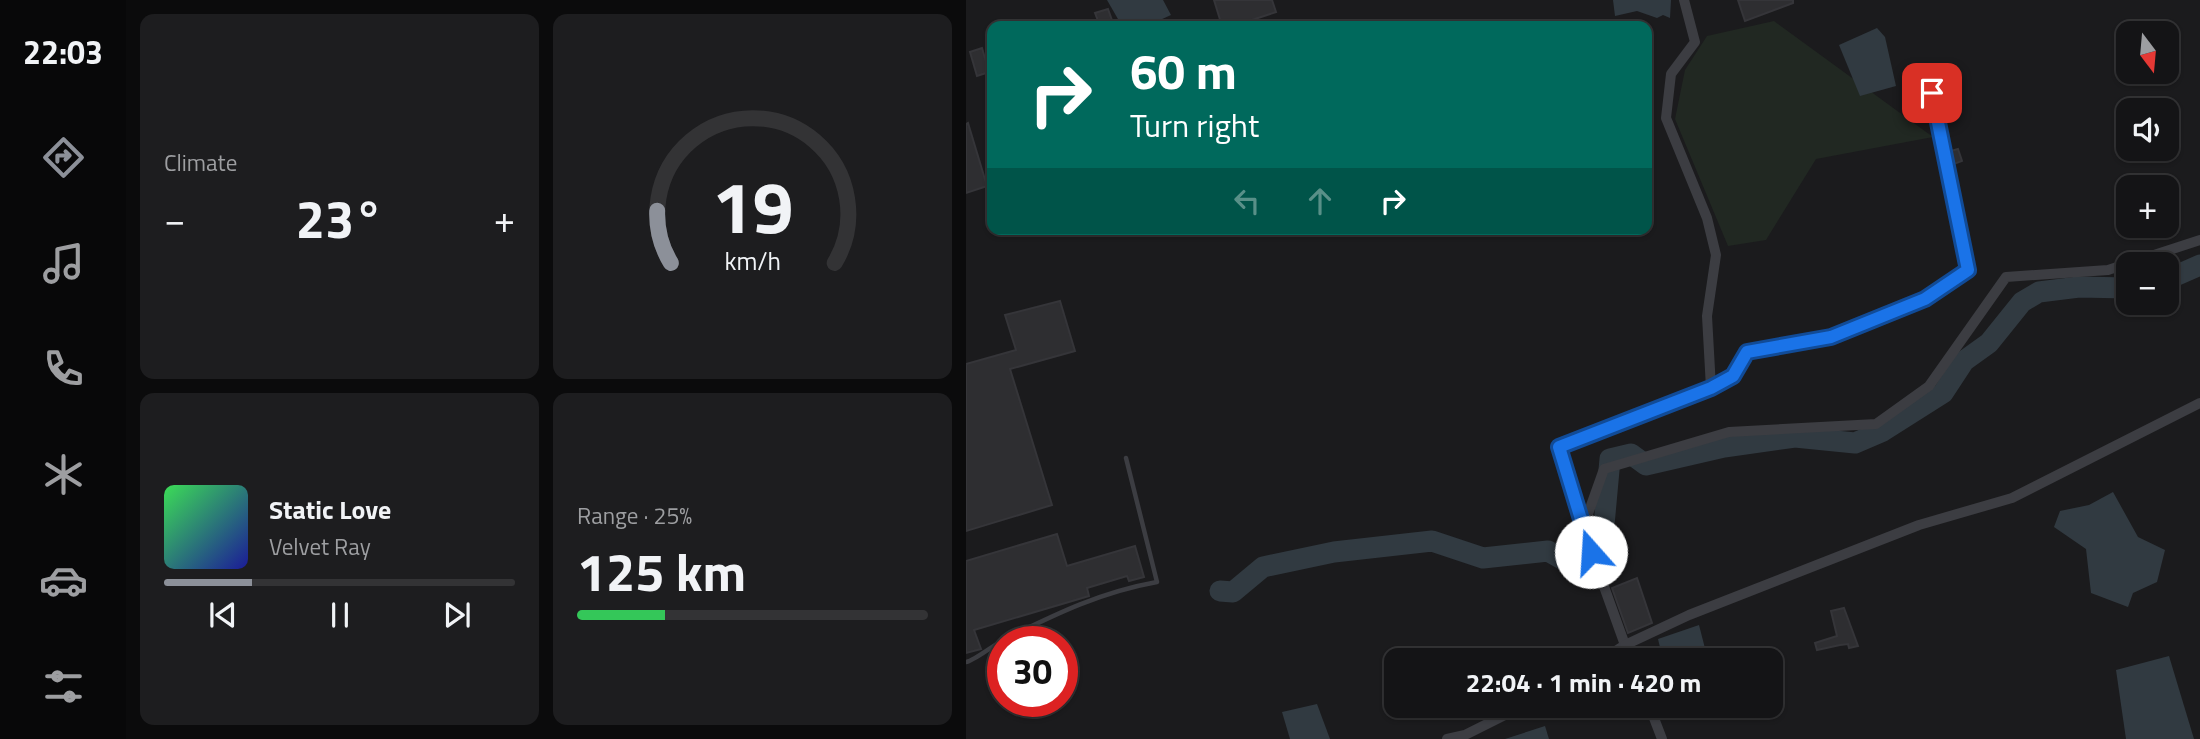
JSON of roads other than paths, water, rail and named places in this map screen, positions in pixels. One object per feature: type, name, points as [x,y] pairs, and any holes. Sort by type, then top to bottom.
[{"type":"street","points":[[1684,0],[1695,41],[1671,74],[1666,118],[1707,218],[1716,255],[1707,316],[1711,388]]},
{"type":"street","points":[[1626,648],[1583,528],[1559,447],[1711,388],[1733,376],[1747,352],[1831,337],[1925,299],[1968,270],[1932,93]]},
{"type":"street","points":[[1583,528],[1604,469],[1729,432],[1876,424],[1929,386],[2006,277],[2108,270],[2200,240]]},
{"type":"street","points":[[1620,648],[1689,615],[1919,525],[2012,498],[2200,402]]},
{"type":"street","points":[[1447,739],[1465,735],[1499,718]]},
{"type":"street","points":[[1654,718],[1662,739]]},
{"type":"lane","points":[[966,662],[1074,605],[1115,589],[1157,582],[1126,458]]},
{"type":"waterway","points":[[2179,274],[2200,265]]},
{"type":"waterway","points":[[1220,591],[1233,592],[1263,567],[1334,552],[1432,541],[1483,558],[1548,551],[1580,569],[1604,525],[1610,459],[1631,454],[1646,465],[1724,447],[1795,437],[1855,443],[1883,431],[1943,393],[1964,361],[1989,343],[2022,302],[2039,292],[2079,287],[2116,288]]}]
